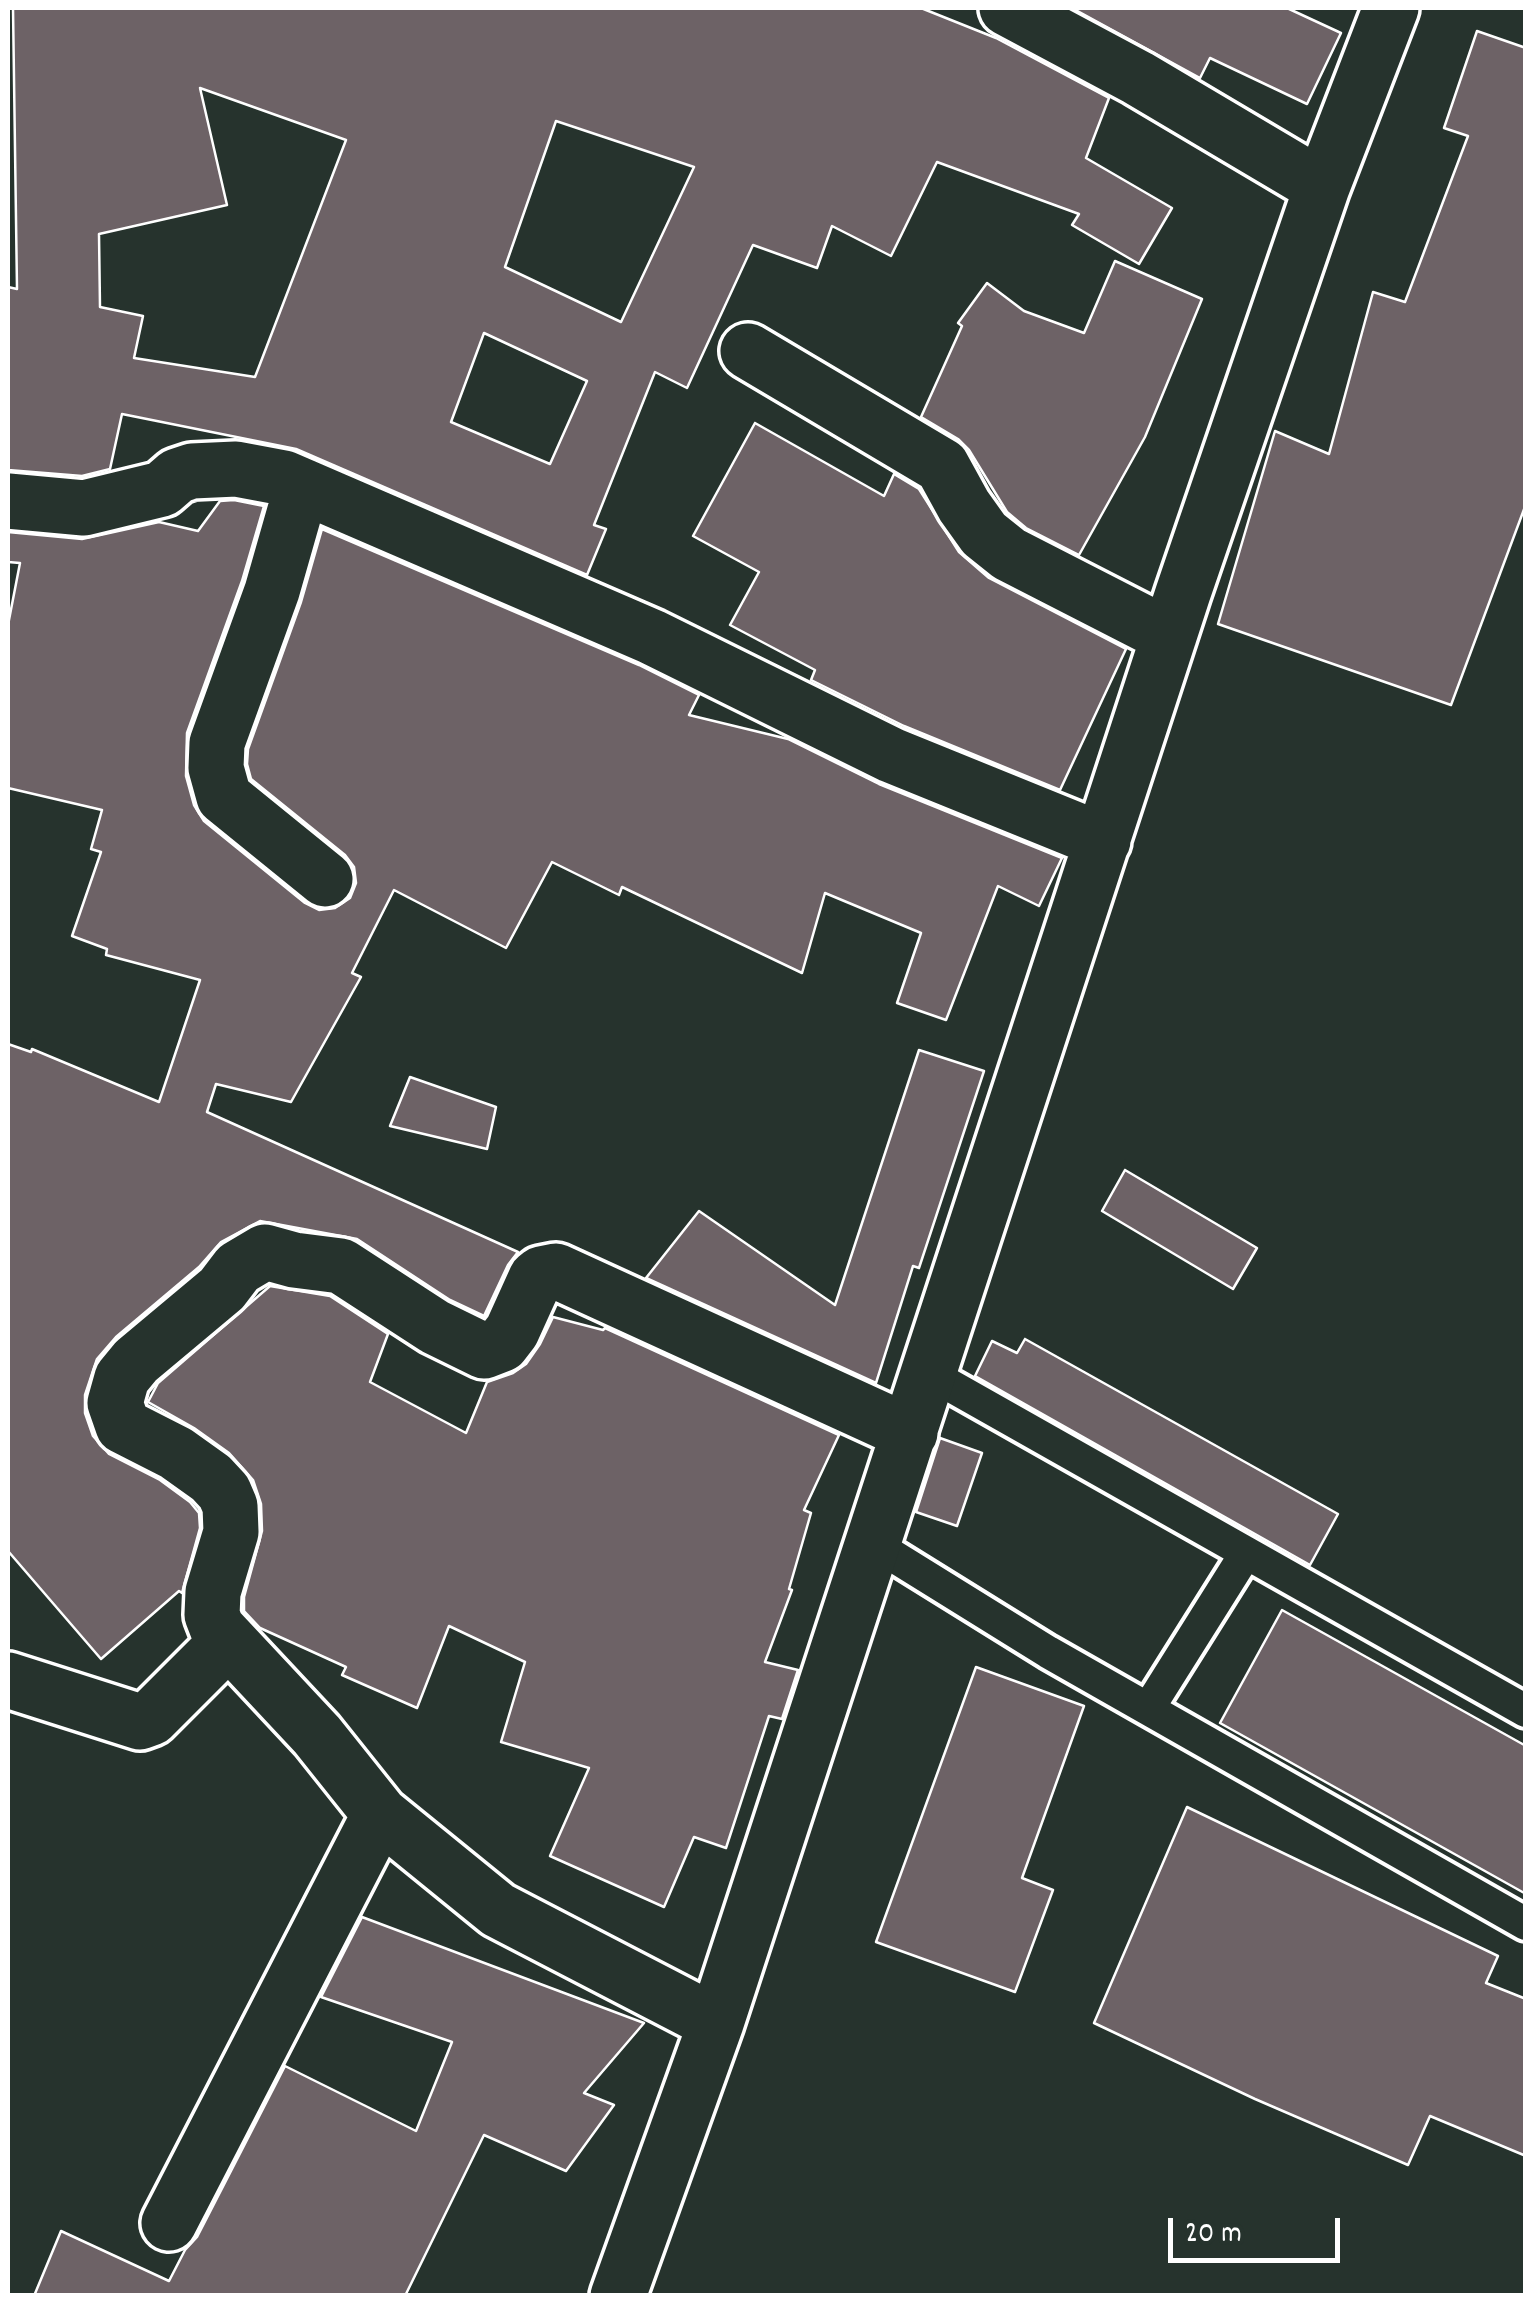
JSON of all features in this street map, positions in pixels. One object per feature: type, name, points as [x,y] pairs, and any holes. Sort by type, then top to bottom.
[{"type":"street","points":[[1007,8],[1138,78],[1322,187]]},
{"type":"street","points":[[618,2296],[716,2023],[1168,636],[1322,187],[1391,8]]},
{"type":"street","points":[[748,351],[942,466],[984,534],[1008,554],[1168,636]]},
{"type":"street","points":[[8,501],[84,508],[162,488],[192,470],[236,469],[284,478],[652,637],[891,755],[1103,841]]},
{"type":"street","points":[[302,486],[272,591],[222,726],[216,768],[224,797],[325,879]]},
{"type":"street","points":[[716,2023],[498,1910],[380,1814],[317,1735],[217,1628],[212,1615],[213,1592],[232,1516],[224,1492],[212,1478],[176,1453],[123,1426],[114,1403],[122,1378],[136,1360],[222,1289],[248,1259],[266,1252],[342,1266],[435,1327],[484,1351],[502,1344],[540,1274],[556,1271],[910,1432]]},
{"type":"street","points":[[8,1680],[140,1722],[152,1718],[228,1642]]},
{"type":"street","points":[[168,2223],[380,1814]]},
{"type":"lane","points":[[930,1374],[1526,1711]]},
{"type":"lane","points":[[874,1544],[1048,1652],[1526,1924]]},
{"type":"lane","points":[[1148,1709],[1246,1553]]},
{"type":"building","points":[[13,8],[921,8],[996,38],[1109,98],[1086,158],[1172,208],[1139,264],[1072,225],[1079,214],[937,162],[891,256],[832,226],[817,268],[753,245],[687,388],[655,372],[594,525],[606,529],[587,575],[296,449],[122,414],[110,469],[82,476],[8,470],[8,287],[17,289]],"holes":[[[200,88],[346,140],[255,377],[134,358],[143,316],[100,307],[99,234],[227,205]],[[556,121],[694,167],[621,322],[505,267]],[[484,333],[587,381],[550,464],[451,422]]]},
{"type":"building","points":[[1072,8],[1287,8],[1341,33],[1307,104],[1210,58],[1200,78]]},
{"type":"building","points":[[1477,31],[1526,48],[1526,504],[1451,705],[1218,624],[1275,431],[1329,454],[1373,292],[1405,302],[1468,136],[1444,128]]},
{"type":"building","points":[[1115,261],[1202,299],[1145,437],[1079,555],[1026,528],[1007,512],[969,450],[921,417],[962,326],[958,323],[987,283],[1024,311],[1084,333]]},
{"type":"building","points":[[755,423],[884,496],[894,474],[919,489],[959,552],[989,578],[1126,649],[1060,790],[904,726],[811,680],[815,670],[730,625],[759,572],[693,536]]},
{"type":"building","points":[[220,501],[264,506],[242,581],[187,733],[186,776],[194,805],[204,821],[305,903],[319,910],[335,908],[350,898],[356,883],[354,867],[345,855],[251,779],[247,764],[248,749],[301,602],[322,529],[639,665],[699,695],[689,715],[788,739],[879,784],[1062,858],[1039,906],[998,886],[946,1020],[897,1003],[921,933],[825,893],[802,973],[622,887],[619,895],[552,862],[506,948],[394,890],[352,973],[361,977],[291,1102],[216,1084],[207,1112],[518,1252],[484,1316],[450,1300],[357,1239],[260,1221],[221,1242],[199,1267],[116,1337],[97,1359],[85,1395],[85,1413],[93,1436],[109,1454],[160,1480],[190,1502],[199,1513],[200,1528],[182,1593],[179,1591],[101,1659],[8,1551],[8,1044],[31,1052],[32,1049],[159,1102],[200,980],[106,955],[107,949],[72,936],[101,852],[91,849],[102,810],[8,788],[8,625],[20,563],[8,562],[8,532],[82,539],[159,522],[198,531]]},
{"type":"building","points":[[919,1050],[984,1071],[919,1268],[913,1266],[876,1383],[646,1278],[699,1211],[835,1305]]},
{"type":"building","points":[[410,1077],[496,1107],[487,1149],[390,1126]]},
{"type":"building","points":[[1125,1170],[1257,1248],[1233,1289],[1102,1211]]},
{"type":"building","points":[[270,1286],[330,1296],[388,1334],[370,1382],[466,1433],[487,1382],[526,1364],[553,1317],[605,1328],[839,1435],[804,1510],[811,1513],[789,1589],[792,1590],[765,1662],[798,1670],[782,1719],[769,1716],[726,1848],[694,1837],[664,1907],[550,1856],[589,1768],[501,1742],[525,1662],[449,1626],[417,1708],[342,1675],[346,1667],[260,1628],[244,1611],[244,1597],[262,1531],[261,1504],[253,1480],[229,1453],[148,1402],[158,1383]]},
{"type":"building","points":[[1025,1339],[1338,1514],[1310,1565],[975,1376],[992,1341],[1017,1353]]},
{"type":"building","points":[[940,1438],[982,1453],[957,1526],[916,1512]]},
{"type":"building","points":[[1282,1610],[1526,1746],[1526,1894],[1220,1723]]},
{"type":"building","points":[[976,1667],[1084,1706],[1022,1878],[1053,1890],[1015,1992],[876,1942]]},
{"type":"building","points":[[1187,1807],[1498,1956],[1486,1983],[1526,1999],[1526,2156],[1430,2116],[1408,2165],[1094,2023]]},
{"type":"building","points":[[362,1917],[644,2023],[584,2093],[614,2105],[566,2171],[484,2135],[405,2296],[34,2296],[61,2231],[169,2281],[185,2250],[197,2237],[285,2066],[416,2131],[452,2042],[321,1997]]}]
